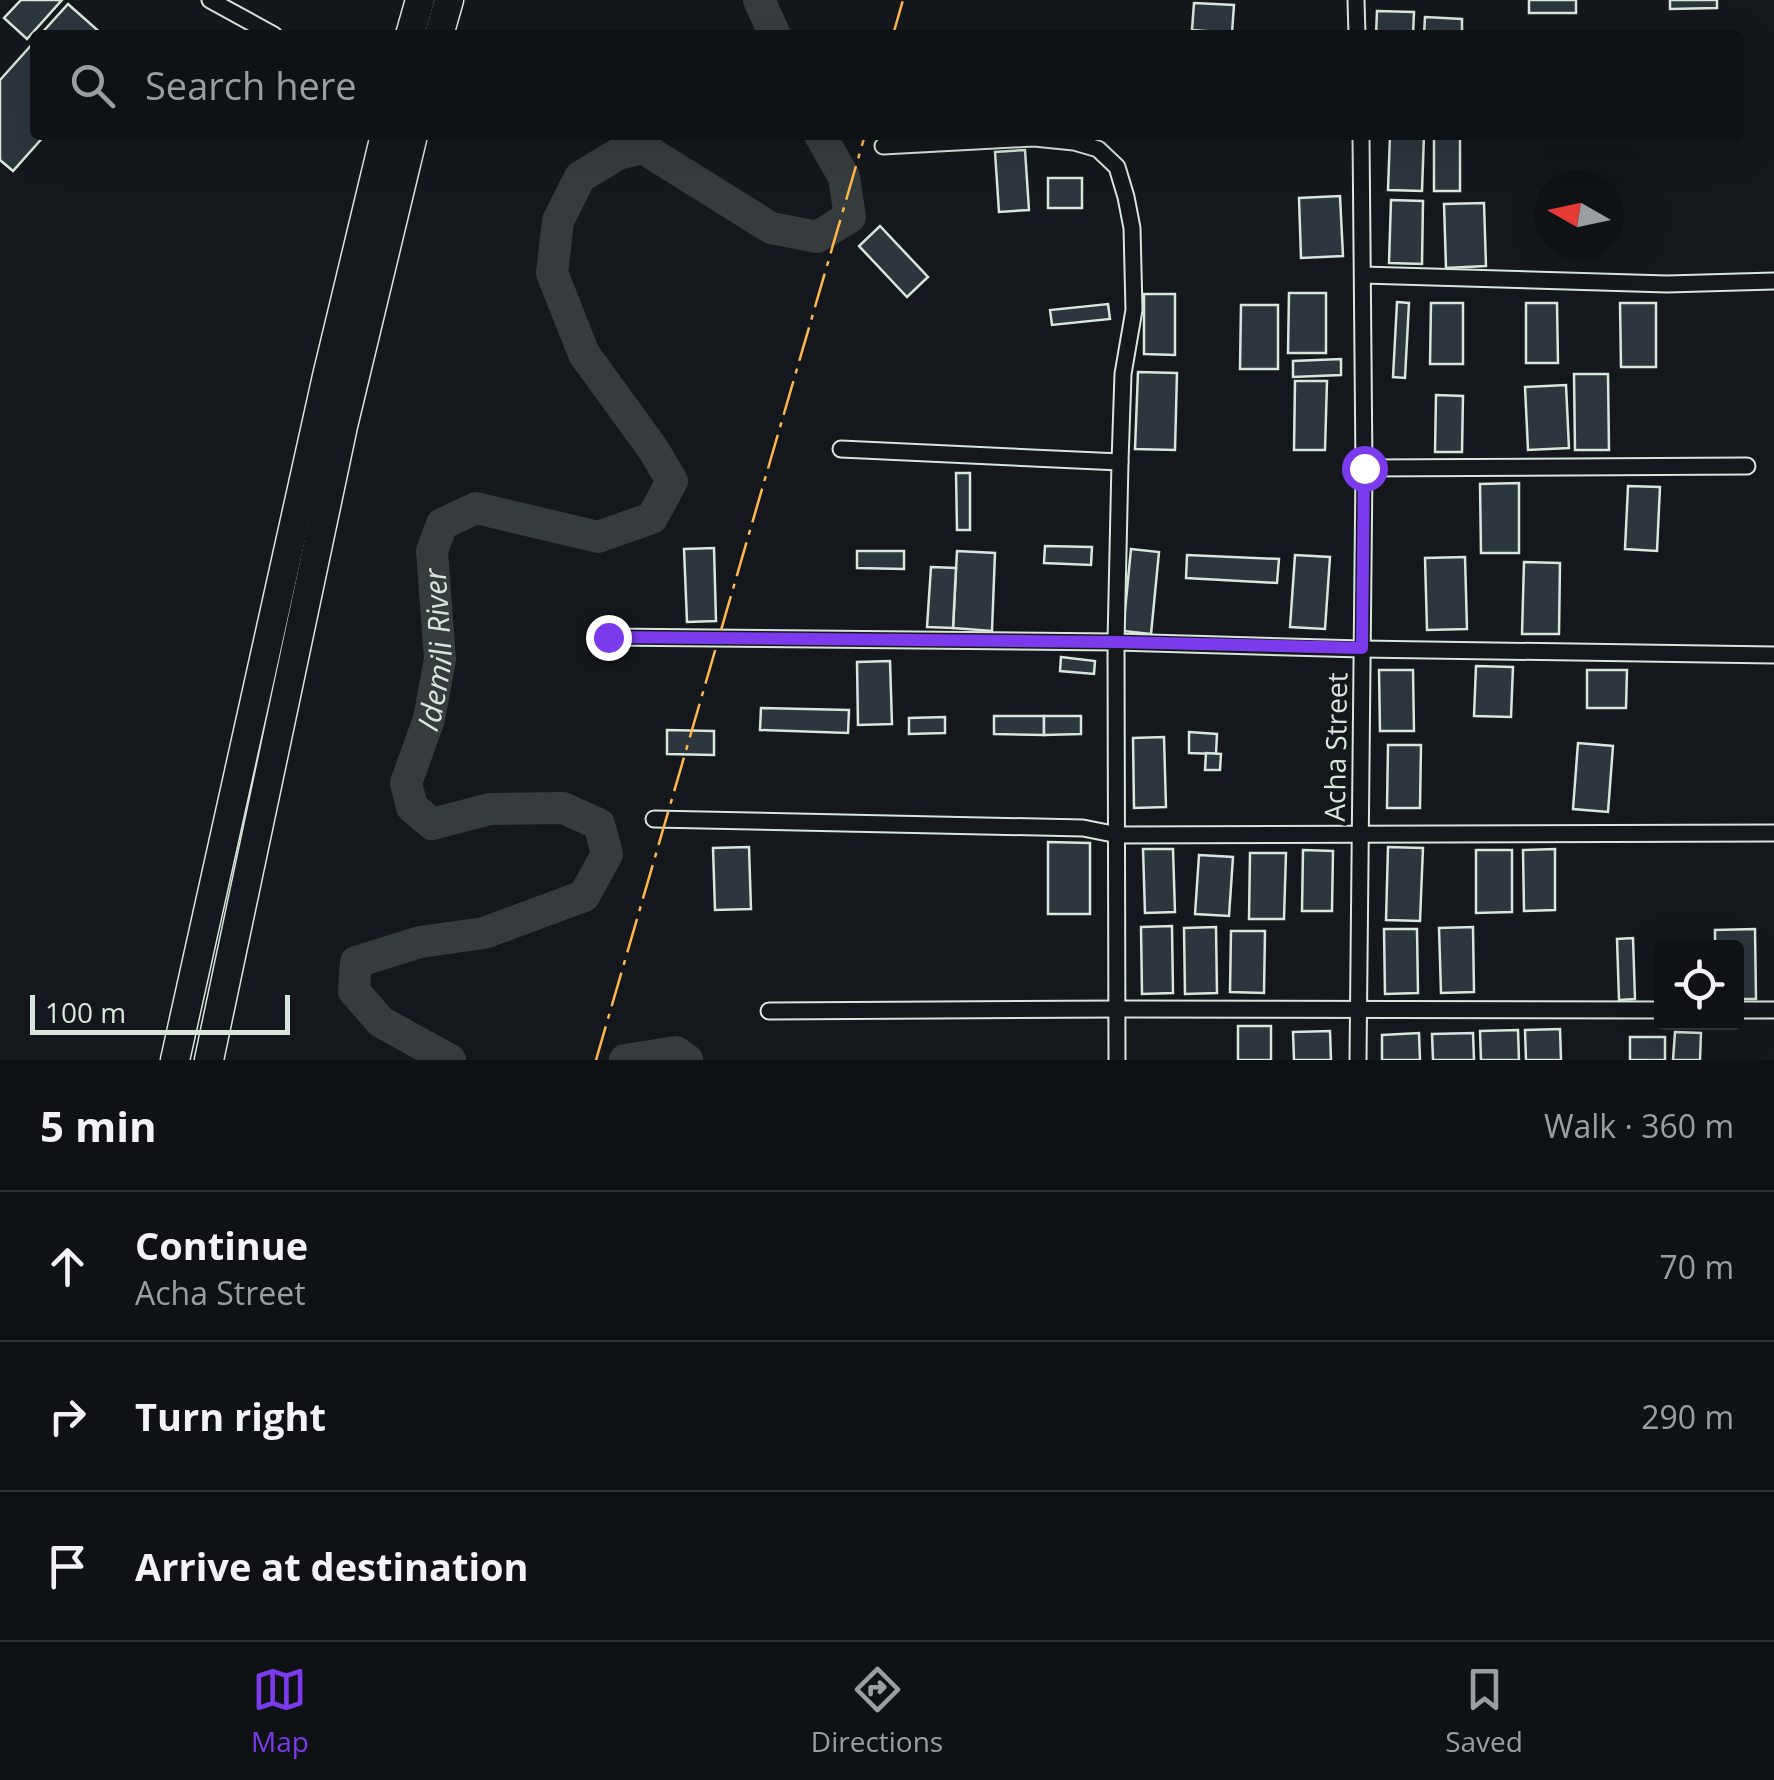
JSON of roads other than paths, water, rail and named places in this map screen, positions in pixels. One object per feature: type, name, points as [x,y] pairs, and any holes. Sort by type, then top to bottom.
[{"type":"highway","points":[[411,30],[420,0]]},
{"type":"highway","points":[[441,30],[448,0]]},
{"type":"highway","points":[[175,1060],[318,414],[384,140]]},
{"type":"highway","points":[[208,1060],[343,426],[412,140]]},
{"type":"street","points":[[210,0],[265,30]]},
{"type":"street","points":[[1356,0],[1357,30]]},
{"type":"street","points":[[884,146],[996,140]]},
{"type":"street","points":[[1054,140],[1098,148],[1117,167],[1132,228],[1134,310],[1123,374],[1116,642],[1117,1060]]},
{"type":"street","name":"Acha Street","points":[[1358,1060],[1364,468],[1361,140]]},
{"type":"street","points":[[1363,275],[1667,284],[1774,281]]},
{"type":"street","points":[[840,450],[1120,462]]},
{"type":"street","points":[[1364,468],[1747,466]]},
{"type":"street","points":[[608,637],[1774,654]]},
{"type":"street","points":[[654,818],[1082,828],[1118,836],[1774,833]]},
{"type":"street","points":[[768,1012],[1654,1010]]},
{"type":"street","points":[[1744,1010],[1774,1010]]},
{"type":"waterway","name":"Idemili River","points":[[759,0],[773,30]]},
{"type":"waterway","name":"Idemili River","points":[[450,1060],[381,1022],[354,991],[356,962],[420,942],[484,933],[584,896],[607,854],[599,824],[563,808],[490,809],[432,824],[412,807],[406,783],[429,719],[440,659],[432,551],[442,524],[476,508],[598,537],[652,518],[672,481],[584,354],[552,273],[558,221],[580,177],[618,154],[643,148],[771,228],[817,237],[850,217],[844,177],[823,140]]},
{"type":"waterway","name":"Idemili River","points":[[625,1060],[676,1052],[687,1060]]}]
